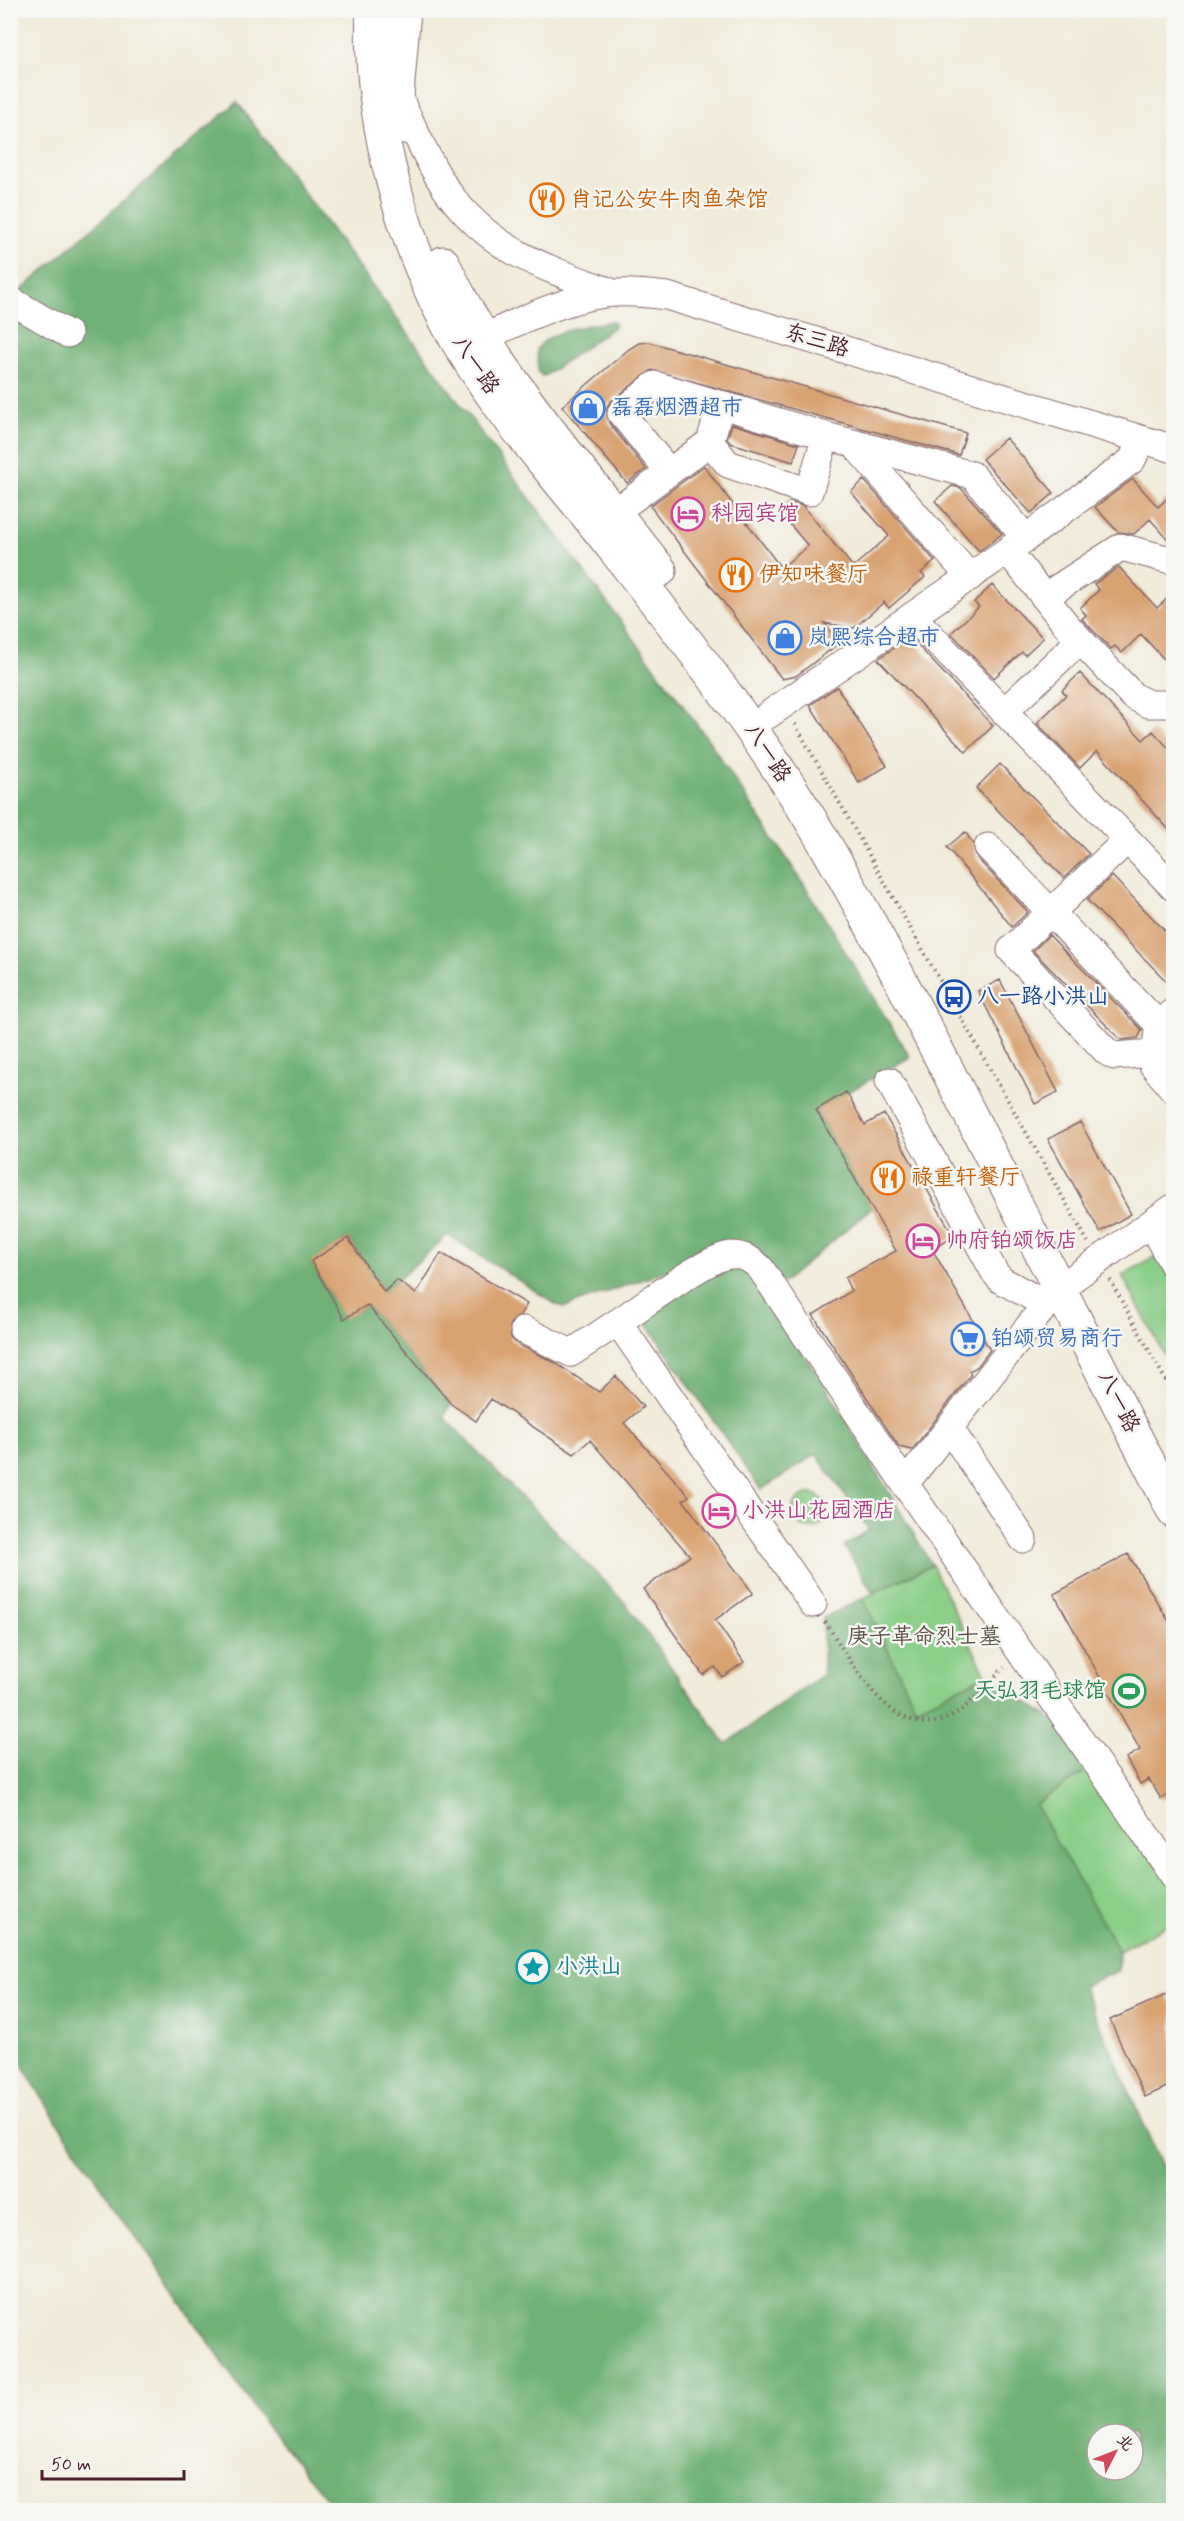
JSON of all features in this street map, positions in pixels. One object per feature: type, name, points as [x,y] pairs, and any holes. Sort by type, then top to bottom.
[{"type":"main road","name":"八一路","points":[[373,10],[371,47],[376,91],[392,172],[420,264],[473,344],[507,413],[711,671],[789,786],[880,940],[1070,1283],[1173,1462]]},
{"type":"main road","points":[[404,10],[398,95],[418,192],[436,248],[459,297],[473,344]]},
{"type":"main road","name":"八一路","points":[[473,344],[564,447],[775,710],[867,874],[1070,1283],[1173,1512]]},
{"type":"street","points":[[398,95],[447,190],[478,226],[513,253],[544,268],[614,293]]},
{"type":"street","name":"东三路","points":[[473,344],[568,304],[614,293],[668,296],[1141,441],[1172,444]]},
{"type":"street","points":[[10,300],[68,334]]},
{"type":"street","points":[[669,472],[621,413],[655,385],[826,436],[972,475],[1017,544],[1044,597],[1080,640],[1140,701],[1173,704]]},
{"type":"street","points":[[615,512],[710,442],[721,404]]},
{"type":"street","points":[[710,442],[728,464],[809,492],[826,436]]},
{"type":"street","points":[[775,710],[970,577],[1132,460],[1141,441]]},
{"type":"street","points":[[853,443],[970,577]]},
{"type":"street","points":[[1044,597],[1122,547],[1173,561]]},
{"type":"street","points":[[912,616],[1173,888]]},
{"type":"street","points":[[1005,712],[1080,640]]},
{"type":"street","points":[[1127,840],[1011,950],[1107,1052],[1114,1056],[1154,1053]]},
{"type":"street","points":[[988,847],[1051,913],[1166,1018],[1154,1053],[1156,1071],[1173,1090]]},
{"type":"street","points":[[888,1082],[1001,1280],[1070,1283]]},
{"type":"street","points":[[905,1484],[1070,1283],[1173,1207]]},
{"type":"street","points":[[1121,1244],[1130,1258],[1166,1234],[1173,1266]]},
{"type":"street","points":[[524,1330],[571,1353],[713,1260],[733,1255],[751,1260],[761,1269],[1173,1876]]},
{"type":"street","points":[[618,1322],[813,1604]]},
{"type":"street","points":[[950,1429],[1023,1539]]},
{"type":"path","points":[[775,710],[1070,1283],[1173,1395]]},
{"type":"path","points":[[813,1604],[882,1702],[899,1716],[917,1722],[935,1722],[962,1710],[987,1686],[1017,1649]]},
{"type":"green space","points":[[237,102],[707,738],[803,883],[910,1057],[816,1110],[872,1208],[783,1283],[735,1247],[565,1307],[557,1305],[448,1235],[384,1292],[348,1238],[311,1262],[344,1318],[367,1305],[451,1404],[444,1417],[626,1604],[726,1744],[823,1674],[823,1618],[863,1598],[916,1708],[986,1675],[1052,1719],[1089,1769],[1035,1805],[1119,1951],[1118,1971],[1083,1986],[1173,2191],[1173,2510],[336,2510],[265,2424],[58,2123],[11,2047],[11,299]]},
{"type":"green space","points":[[613,321],[615,326],[546,375],[542,376],[538,372],[537,349],[543,342],[561,332]]},
{"type":"green space","points":[[1159,1255],[1173,1281],[1173,1372],[1122,1275]]},
{"type":"green space","points":[[740,1262],[828,1390],[932,1565],[873,1593],[844,1546],[869,1530],[816,1454],[761,1490],[644,1320],[712,1272]]},
{"type":"green space","points":[[810,1494],[822,1499],[827,1511],[822,1523],[810,1528],[798,1523],[793,1511],[798,1499]]},
{"type":"green space","name":"庚子革命烈士墓","points":[[932,1565],[986,1675],[916,1709],[863,1598]]},
{"type":"green space","points":[[1089,1769],[1173,1889],[1173,1922],[1119,1951],[1035,1805]]},
{"type":"building","points":[[649,342],[966,433],[959,455],[652,370],[611,401],[606,408],[609,423],[646,469],[627,483],[562,406],[629,349],[639,343]]},
{"type":"building","points":[[732,424],[799,444],[793,462],[731,443],[727,438]]},
{"type":"building","points":[[1006,438],[1054,493],[1031,513],[982,459]]},
{"type":"building","points":[[704,466],[781,568],[808,546],[779,511],[790,502],[803,506],[853,567],[889,536],[851,492],[864,480],[935,561],[921,573],[925,577],[889,608],[884,602],[854,628],[824,623],[839,643],[796,676],[782,679],[650,506]]},
{"type":"building","points":[[1133,479],[1158,507],[1173,493],[1173,545],[1150,519],[1134,534],[1118,532],[1095,507]]},
{"type":"building","points":[[952,486],[961,488],[1002,534],[979,551],[935,501]]},
{"type":"building","points":[[1119,567],[1157,608],[1173,593],[1173,669],[1141,634],[1122,653],[1115,646],[1111,649],[1082,619],[1086,615],[1080,608],[1099,590],[1094,584]]},
{"type":"building","points":[[992,585],[1043,638],[1025,655],[1022,652],[994,678],[951,633],[979,607],[974,602]]},
{"type":"building","points":[[910,637],[993,726],[966,752],[878,659]]},
{"type":"building","points":[[1080,673],[1143,740],[1153,731],[1173,753],[1173,834],[1097,751],[1080,768],[1037,723],[1066,695],[1062,690]]},
{"type":"building","points":[[837,687],[887,766],[859,783],[810,705]]},
{"type":"building","points":[[1000,764],[1089,854],[1064,878],[976,788]]},
{"type":"building","points":[[965,832],[973,843],[977,858],[1028,912],[1012,927],[947,847]]},
{"type":"building","points":[[1112,876],[1173,939],[1173,988],[1087,900]]},
{"type":"building","points":[[1049,935],[1142,1030],[1138,1038],[1121,1040],[1033,951]]},
{"type":"building","points":[[1000,980],[1058,1092],[1035,1104],[978,991]]},
{"type":"building","points":[[846,1092],[865,1125],[884,1114],[954,1237],[932,1249],[990,1350],[977,1367],[969,1371],[971,1374],[912,1450],[899,1447],[813,1315],[851,1291],[845,1278],[896,1251],[816,1110]]},
{"type":"building","points":[[1080,1122],[1131,1214],[1100,1232],[1048,1139]]},
{"type":"building","points":[[348,1238],[384,1292],[397,1280],[416,1294],[441,1253],[527,1304],[510,1324],[511,1338],[517,1344],[554,1362],[599,1392],[616,1376],[643,1407],[624,1423],[689,1496],[683,1500],[753,1593],[715,1620],[744,1662],[722,1677],[715,1667],[703,1675],[643,1589],[690,1556],[590,1440],[574,1454],[491,1399],[476,1421],[451,1404],[367,1305],[344,1319],[311,1261]]},
{"type":"building","points":[[1128,1554],[1173,1628],[1173,1792],[1161,1799],[1149,1779],[1140,1784],[1126,1758],[1140,1750],[1054,1594]]},
{"type":"building","points":[[1168,1994],[1173,2006],[1173,2084],[1145,2097],[1110,2020]]},
{"type":"place","name":"肖记公安牛肉鱼杂馆","points":[[547,200]]},
{"type":"place","name":"磊磊烟酒超市","points":[[588,408]]},
{"type":"place","name":"科园宾馆","points":[[688,514]]},
{"type":"place","name":"伊知味餐厅","points":[[736,575]]},
{"type":"place","name":"岚熙综合超市","points":[[785,638]]},
{"type":"place","name":"八一路小洪山","points":[[954,997]]},
{"type":"place","name":"禄重轩餐厅","points":[[888,1178]]},
{"type":"place","name":"帅府铂颂饭店","points":[[923,1241]]},
{"type":"place","name":"铂颂贸易商行","points":[[968,1339]]},
{"type":"place","name":"小洪山花园酒店","points":[[719,1511]]},
{"type":"place","name":"天弘羽毛球馆","points":[[1129,1691]]},
{"type":"place","name":"小洪山","points":[[533,1967]]}]
